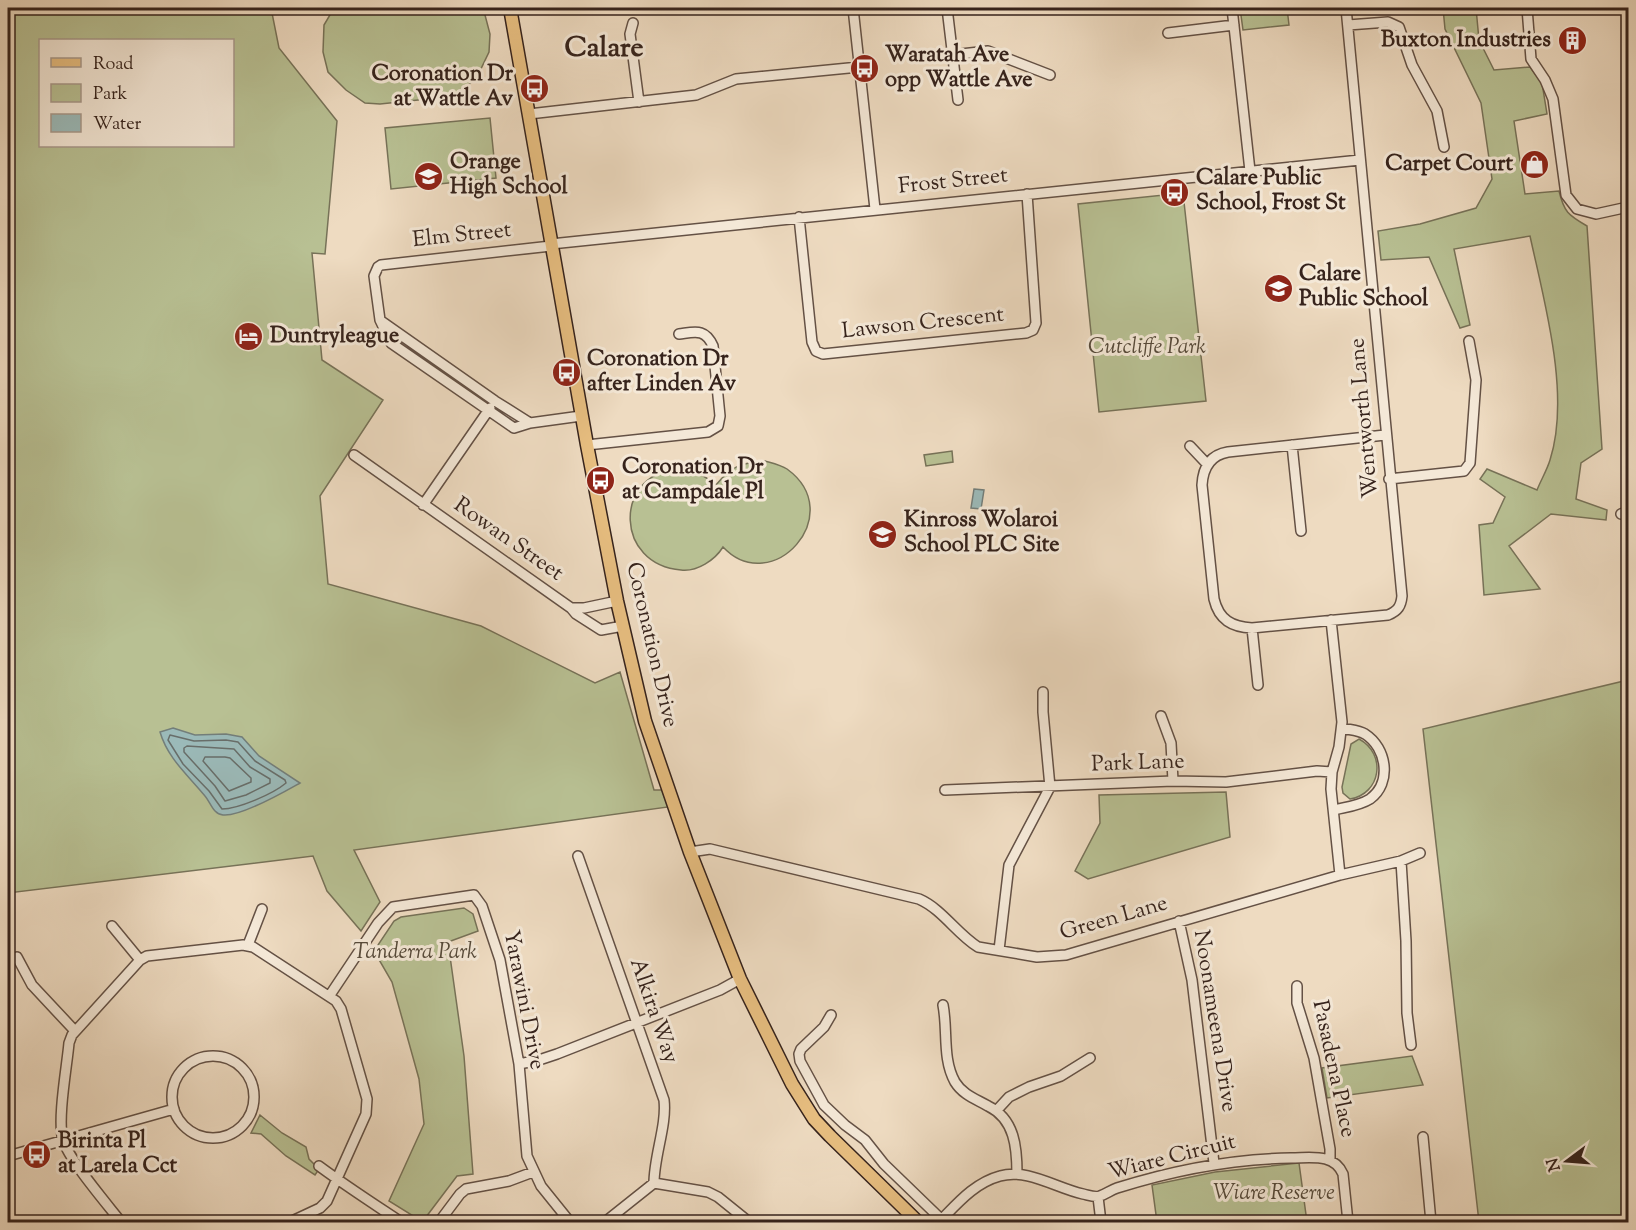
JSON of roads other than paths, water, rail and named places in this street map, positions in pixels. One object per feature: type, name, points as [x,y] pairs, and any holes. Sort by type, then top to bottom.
[{"type":"main road","name":"Coronation Drive","points":[[510,8],[586,445],[617,600],[645,721],[690,852],[740,979],[792,1084],[814,1119],[918,1222]]},
{"type":"street","points":[[853,8],[875,209]]},
{"type":"street","points":[[947,8],[958,100]]},
{"type":"street","points":[[1232,8],[1250,171]]},
{"type":"street","name":"Wentworth Lane","points":[[1331,620],[1388,615],[1398,610],[1402,596],[1389,479],[1346,8]]},
{"type":"street","points":[[1527,8],[1531,59],[1545,80],[1553,99],[1566,195],[1577,209],[1596,214],[1629,207]]},
{"type":"street","points":[[1348,25],[1388,22],[1399,27],[1412,65],[1437,111],[1444,147]]},
{"type":"street","points":[[633,23],[630,34],[639,102]]},
{"type":"street","points":[[1168,33],[1234,26]]},
{"type":"street","points":[[952,55],[988,51],[1050,75]]},
{"type":"street","points":[[529,114],[696,95],[735,79],[859,67]]},
{"type":"street","name":"Frost Street","points":[[551,245],[875,209],[1360,160]]},
{"type":"street","name":"Lawson Crescent","points":[[799,217],[812,342],[816,351],[823,354],[1026,333],[1033,330],[1036,323],[1028,194]]},
{"type":"street","name":"Elm Street","points":[[380,320],[374,276],[378,267],[385,264],[551,245]]},
{"type":"street","points":[[380,320],[391,343],[514,428],[530,423],[581,416]]},
{"type":"street","points":[[380,320],[530,423]]},
{"type":"street","points":[[586,445],[708,432],[718,426],[720,416],[713,345],[702,333],[679,334]]},
{"type":"street","points":[[1389,479],[1464,471],[1470,463],[1476,380],[1469,341]]},
{"type":"street","name":"Rowan Street","points":[[423,505],[495,401]]},
{"type":"street","points":[[1340,875],[1331,789],[1332,772],[1342,728],[1331,620],[1240,628],[1229,624],[1221,615],[1215,606],[1202,485],[1203,473],[1207,464],[1214,457],[1223,453],[1385,435]]},
{"type":"street","points":[[1292,445],[1301,531]]},
{"type":"street","points":[[1190,446],[1207,464]]},
{"type":"street","name":"Rowan Street","points":[[354,455],[601,630],[623,626]]},
{"type":"street","name":"Rowan Street","points":[[571,608],[584,608],[617,600]]},
{"type":"street","points":[[1252,628],[1258,685]]},
{"type":"street","points":[[999,950],[1009,865],[1050,787],[1042,712],[1043,692]]},
{"type":"street","points":[[1161,716],[1171,743],[1173,781]]},
{"type":"street","points":[[1334,810],[1362,803],[1372,797],[1379,789],[1384,774],[1382,755],[1374,742],[1362,733],[1342,728]]},
{"type":"street","name":"Park Lane","points":[[945,790],[1173,781],[1226,782],[1317,771],[1332,772]]},
{"type":"street","name":"Green Lane","points":[[690,852],[710,849],[919,898],[928,903],[978,947],[1037,957],[1066,955],[1340,875],[1401,861],[1420,853]]},
{"type":"street","name":"Alkira Way","points":[[578,856],[664,1104],[654,1165],[654,1183]]},
{"type":"street","points":[[1401,861],[1406,941],[1407,1013],[1411,1045]]},
{"type":"street","name":"Yarawini Drive","points":[[330,995],[378,922],[393,907],[474,895],[482,906],[496,947],[519,1064],[525,1145],[533,1172],[541,1186],[570,1222]]},
{"type":"street","points":[[248,945],[262,909]]},
{"type":"street","name":"Noonameena Drive","points":[[1179,921],[1192,980],[1214,1163]]},
{"type":"street","points":[[112,926],[140,960]]},
{"type":"street","points":[[121,1222],[69,1153],[63,1140],[61,1123],[69,1043],[75,1031],[140,960],[150,955],[248,945],[330,995],[341,1009],[368,1104],[366,1114],[324,1205],[290,1222]]},
{"type":"street","points":[[17,957],[32,985],[75,1031]]},
{"type":"street","points":[[519,1064],[539,1060],[720,990],[740,979]]},
{"type":"street","name":"Pasadena Place","points":[[1297,986],[1297,1003],[1314,1058],[1330,1159]]},
{"type":"street","points":[[943,1005],[947,1024],[948,1062],[956,1082],[970,1096],[997,1110],[1013,1135],[1017,1151],[1017,1174]]},
{"type":"street","points":[[831,1015],[824,1027],[801,1049],[799,1054],[800,1061],[819,1098],[831,1112],[865,1140],[884,1164],[941,1222]]},
{"type":"street","points":[[216,1056],[232,1060],[243,1069],[251,1081],[254,1099],[251,1113],[240,1127],[224,1137],[207,1138],[194,1133],[183,1125],[174,1109],[172,1094],[178,1076],[189,1063],[200,1058],[216,1056]]},
{"type":"street","points":[[997,1110],[1009,1096],[1061,1076],[1090,1058]]},
{"type":"street","points":[[8,1156],[174,1109]]},
{"type":"street","points":[[1423,1137],[1431,1222]]},
{"type":"street","name":"Wiare Circuit","points":[[941,1222],[978,1185],[999,1176],[1017,1174],[1041,1179],[1065,1190],[1098,1197],[1115,1189],[1214,1163],[1254,1158],[1330,1159]]},
{"type":"street","points":[[1330,1159],[1340,1167],[1343,1174],[1348,1222]]},
{"type":"street","points":[[319,1166],[401,1222]]},
{"type":"street","points":[[439,1222],[466,1189],[509,1181],[533,1172]]},
{"type":"street","points":[[605,1222],[654,1183],[708,1192],[718,1197],[749,1222]]},
{"type":"street","name":"Wiare Circuit","points":[[1098,1197],[1101,1222]]},
{"type":"water","points":[[974,489],[984,490],[981,509],[971,508]]},
{"type":"water","points":[[173,728],[195,735],[226,734],[242,737],[259,756],[300,783],[251,808],[231,815],[220,814],[214,810],[168,750],[160,732]]},
{"type":"place","name":"Buxton Industries","points":[[1572,41]]},
{"type":"place","name":"Waratah Ave opp Wattle Ave","points":[[864,69]]},
{"type":"place","name":"Coronation Dr at Wattle Av","points":[[534,88]]},
{"type":"place","name":"Carpet Court","points":[[1534,165]]},
{"type":"place","name":"Orange High School","points":[[429,176]]},
{"type":"place","name":"Calare Public School, Frost St","points":[[1175,192]]},
{"type":"place","name":"Calare Public School","points":[[1278,288]]},
{"type":"place","name":"Duntryleague","points":[[249,337]]},
{"type":"place","name":"Coronation Dr after Linden Av","points":[[566,373]]},
{"type":"place","name":"Coronation Dr at Campdale Pl","points":[[601,481]]},
{"type":"place","name":"Kinross Wolaroi School PLC Site","points":[[883,534]]},
{"type":"place","name":"Birinta Pl at Larela Cct","points":[[37,1155]]},
{"type":"district","name":"Calare","points":[[604,49]]},
{"type":"park label","name":"Cutcliffe Park","points":[[1147,348]]},
{"type":"park label","name":"Tanderra Park","points":[[415,953]]},
{"type":"park label","name":"Wiare Reserve","points":[[1274,1194]]}]
